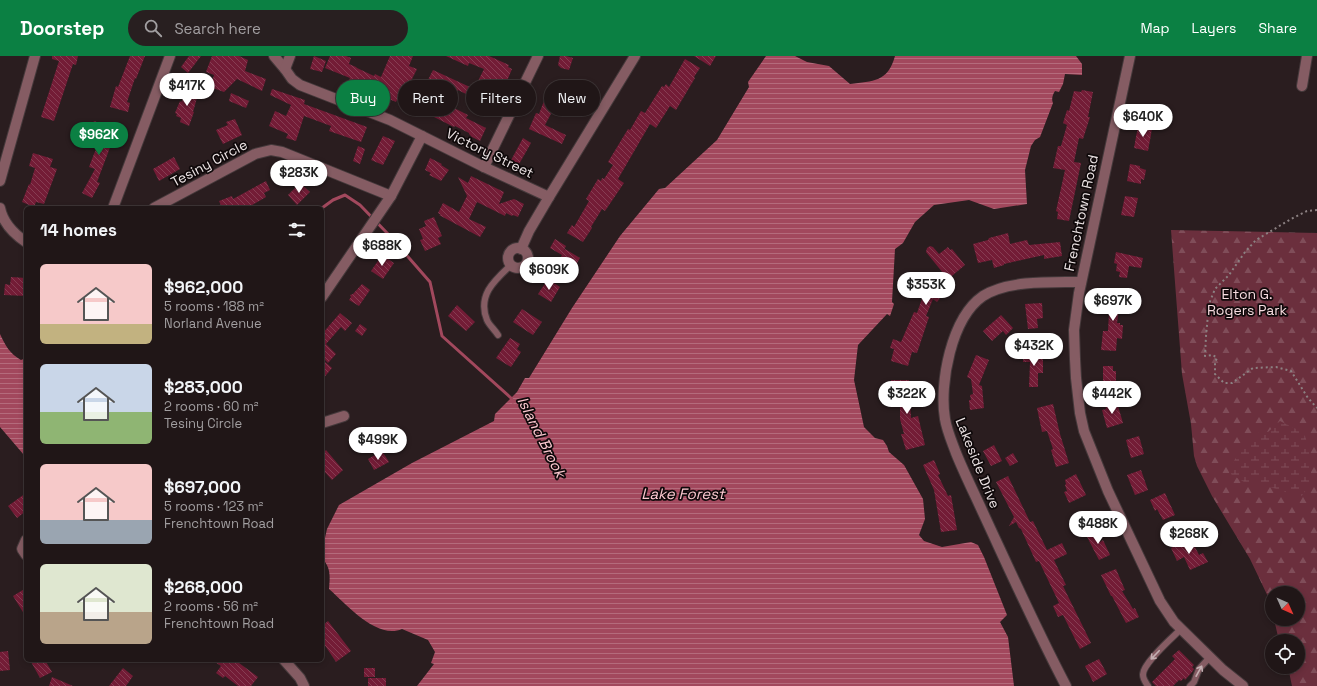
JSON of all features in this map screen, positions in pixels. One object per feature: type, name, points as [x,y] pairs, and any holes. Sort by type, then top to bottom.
[{"type":"street","points":[[0,181],[35,56]]},
{"type":"street","points":[[114,206],[170,56]]},
{"type":"street","name":"Victory Street","points":[[274,56],[292,79],[300,85],[390,120],[484,167],[549,197]]},
{"type":"street","points":[[285,69],[290,56]]},
{"type":"street","points":[[484,167],[538,56]]},
{"type":"street","points":[[521,248],[549,197],[635,56]]},
{"type":"street","name":"Frenchtown Road","points":[[1130,56],[1081,282],[1074,330],[1074,359],[1080,413],[1084,431],[1108,491],[1160,601],[1174,622],[1243,686]]},
{"type":"street","points":[[1302,86],[1307,56]]},
{"type":"street","points":[[324,294],[391,196],[422,136]]},
{"type":"street","name":"Tesiny Circle","points":[[158,206],[255,154],[271,150],[282,152],[391,196]]},
{"type":"street","points":[[0,208],[5,220],[13,232],[24,240]]},
{"type":"street","points":[[514,248],[521,248],[526,254],[526,262],[523,266],[518,268],[511,265],[508,259],[509,252],[514,248]]},
{"type":"street","name":"Lakeside Drive","points":[[1066,686],[1028,610],[963,469],[948,432],[942,398],[944,381],[957,331],[962,320],[975,303],[982,297],[1002,288],[1017,285],[1081,282]]},
{"type":"street","points":[[324,422],[344,416]]},
{"type":"street","points":[[286,662],[300,678],[304,686]]},
{"type":"lane","points":[[498,335],[487,321],[485,300],[488,289],[511,265]]},
{"type":"lane","points":[[1148,686],[1142,674],[1146,665],[1181,629]]},
{"type":"lane","points":[[1190,686],[1194,682],[1199,669],[1210,657]]},
{"type":"path","points":[[1317,210],[1307,211],[1256,240],[1245,252],[1229,275],[1215,289],[1210,304],[1205,356],[1214,355],[1217,358],[1215,362],[1214,374],[1224,382],[1232,383],[1253,368],[1276,367],[1291,371],[1308,398],[1317,408]]},
{"type":"green space","name":"Elton G. Rogers Park","points":[[1171,230],[1317,233],[1317,686],[1292,686],[1289,674],[1305,674],[1305,634],[1277,634],[1276,626],[1305,626],[1305,586],[1265,586],[1265,590],[1250,559],[1212,496],[1197,466],[1194,456],[1191,424],[1182,374]]},
{"type":"green space","points":[[1280,421],[1296,429],[1305,436],[1311,455],[1311,483],[1301,497],[1267,486],[1244,482],[1229,473],[1237,455],[1252,437],[1257,434],[1268,432]]},
{"type":"water","name":"Lake Forest","points":[[766,56],[795,56],[807,62],[829,66],[850,84],[878,79],[888,71],[895,56],[1076,56],[1082,64],[1082,75],[1065,74],[1063,84],[1059,92],[1055,91],[1053,95],[1053,103],[1040,137],[1035,140],[1031,146],[1025,170],[1027,204],[994,209],[969,200],[934,205],[915,222],[903,243],[895,249],[892,302],[894,304],[890,316],[887,314],[858,345],[854,380],[864,427],[875,438],[883,440],[889,452],[904,465],[923,499],[925,519],[919,535],[924,541],[942,547],[971,542],[978,545],[1007,615],[1000,622],[1008,637],[1014,686],[417,686],[434,664],[431,663],[435,652],[428,640],[402,629],[392,631],[382,630],[372,625],[362,619],[329,589],[329,572],[324,561],[324,542],[327,529],[339,505],[412,463],[494,421],[495,414],[517,392],[525,378],[529,378],[572,308],[620,236],[659,189],[665,188],[717,140],[749,87],[748,82]]},
{"type":"water","points":[[0,334],[11,352],[21,360],[24,359],[24,455],[0,427]]},
{"type":"building","points":[[52,56],[78,56],[76,65],[73,64],[54,121],[41,117],[59,61],[52,59]]},
{"type":"building","points":[[130,56],[145,56],[136,79],[135,78],[127,102],[130,103],[128,112],[110,107],[116,86],[118,87]]},
{"type":"building","points":[[189,56],[201,56],[188,73],[181,67]]},
{"type":"building","points":[[212,56],[239,56],[248,60],[245,71],[266,79],[262,91],[237,79],[224,92],[210,87],[214,75],[206,72]]},
{"type":"building","points":[[314,56],[326,61],[322,72],[310,69]]},
{"type":"building","points":[[330,56],[346,56],[351,58],[349,64],[374,76],[375,74],[381,77],[390,56],[413,56],[409,66],[417,69],[412,80],[398,80],[398,101],[396,102],[390,100],[390,80],[349,80],[350,78],[325,68]]},
{"type":"building","points":[[446,56],[489,56],[509,65],[508,67],[512,69],[507,80],[478,80],[484,69],[469,63],[468,66]]},
{"type":"building","points":[[560,56],[573,58],[569,70],[561,68],[558,65]]},
{"type":"building","points":[[694,56],[716,56],[710,66]]},
{"type":"building","points":[[685,59],[700,68],[676,110],[670,106],[656,128],[650,124],[618,179],[624,183],[605,211],[602,209],[583,242],[567,233],[572,225],[574,227],[589,201],[586,199],[598,179],[601,181],[602,178],[604,179],[613,165],[608,162],[628,129],[630,130],[641,111],[645,113],[662,86],[664,87],[666,84],[669,87]]},
{"type":"building","points":[[433,70],[455,80],[428,80]]},
{"type":"building","points":[[458,82],[466,85],[466,94],[458,90]]},
{"type":"building","points":[[191,88],[199,91],[189,126],[180,122],[181,118],[176,116],[177,114],[175,113],[180,101],[181,102],[183,99],[186,100]]},
{"type":"building","points":[[272,89],[305,100],[304,104],[367,127],[361,142],[329,131],[331,126],[304,116],[296,141],[286,138],[288,134],[269,126],[275,111],[286,116],[291,105],[270,95]]},
{"type":"building","points":[[1082,90],[1093,92],[1088,117],[1090,117],[1083,139],[1079,138],[1074,162],[1081,163],[1069,221],[1057,219],[1058,212],[1056,211],[1065,170],[1053,168],[1058,146],[1061,146],[1067,125],[1063,123],[1067,110],[1069,111],[1074,91],[1081,92]]},
{"type":"building","points":[[231,93],[249,101],[246,108],[229,101]]},
{"type":"building","points":[[544,101],[544,116],[550,116],[545,125],[566,135],[562,144],[529,129],[536,116],[536,113],[539,114]]},
{"type":"building","points":[[458,110],[466,114],[467,116],[466,118],[486,128],[480,141],[472,137],[469,133],[455,126],[454,127],[432,116],[458,116]]},
{"type":"building","points":[[235,119],[242,135],[223,144],[216,130],[228,125],[226,122]]},
{"type":"building","points":[[94,121],[117,129],[97,182],[100,183],[92,198],[82,193],[95,169],[89,167],[102,133],[91,129]]},
{"type":"building","points":[[1138,126],[1152,129],[1148,151],[1134,148]]},
{"type":"building","points":[[383,136],[395,141],[383,165],[371,160]]},
{"type":"building","points":[[523,138],[531,143],[518,166],[510,162]]},
{"type":"building","points":[[358,146],[365,149],[360,164],[353,161]]},
{"type":"building","points":[[33,153],[53,159],[50,167],[57,169],[44,204],[36,202],[34,206],[32,206],[22,202],[29,184],[30,185],[35,168],[29,166]]},
{"type":"building","points":[[174,157],[180,169],[159,181],[153,169]]},
{"type":"building","points":[[430,158],[442,164],[441,165],[449,170],[441,181],[429,175],[431,173],[425,170]]},
{"type":"building","points":[[1130,164],[1140,166],[1140,168],[1146,170],[1144,180],[1141,179],[1141,184],[1127,181]]},
{"type":"building","points":[[471,176],[504,192],[499,204],[514,199],[524,204],[518,217],[506,213],[505,216],[477,202],[469,219],[486,227],[480,237],[439,215],[441,215],[438,213],[443,203],[459,212],[467,196],[458,177],[468,183]]},
{"type":"building","points":[[266,181],[270,190],[264,193],[266,197],[250,206],[221,206],[219,201],[232,196],[233,199]]},
{"type":"building","points":[[300,183],[310,192],[297,205],[288,195]]},
{"type":"building","points":[[1125,196],[1138,198],[1134,217],[1121,215]]},
{"type":"building","points":[[434,217],[442,236],[438,238],[441,244],[425,251],[420,240],[423,239],[419,229],[426,226],[424,221]]},
{"type":"building","points":[[1008,233],[1010,244],[1027,240],[1029,245],[1060,242],[1062,256],[1044,259],[1044,255],[1004,264],[994,268],[992,260],[978,263],[973,244]]},
{"type":"building","points":[[555,239],[566,246],[563,252],[565,249],[580,258],[572,272],[557,263],[562,255],[550,248]]},
{"type":"building","points":[[930,246],[933,247],[939,254],[948,247],[950,250],[952,249],[965,265],[941,285],[947,290],[937,302],[933,299],[926,316],[929,317],[917,353],[912,352],[908,366],[891,361],[894,349],[890,348],[893,339],[901,342],[914,312],[917,313],[924,293],[926,293],[943,273],[926,252],[927,248]]},
{"type":"building","points":[[1116,252],[1143,258],[1141,268],[1129,266],[1127,278],[1119,277],[1120,272],[1116,271],[1117,264],[1114,263]]},
{"type":"building","points":[[382,255],[394,263],[383,279],[371,271]]},
{"type":"building","points":[[11,277],[24,278],[24,296],[4,295],[5,284],[10,285]]},
{"type":"building","points":[[548,279],[560,287],[551,302],[538,294]]},
{"type":"building","points":[[362,284],[370,290],[359,306],[349,300],[351,297],[350,295],[353,294]]},
{"type":"building","points":[[1109,289],[1122,291],[1117,323],[1123,325],[1122,339],[1117,338],[1116,351],[1101,350],[1103,331],[1108,331],[1109,312],[1106,311]]},
{"type":"building","points":[[1042,303],[1043,318],[1037,319],[1038,328],[1028,329],[1025,304]]},
{"type":"building","points":[[457,305],[475,322],[466,331],[448,316]]},
{"type":"building","points":[[522,309],[542,322],[533,335],[513,322]]},
{"type":"building","points":[[340,313],[352,323],[345,331],[341,327],[326,344],[336,354],[328,363],[324,359],[324,332]]},
{"type":"building","points":[[1001,315],[1013,328],[1006,335],[1003,331],[992,341],[983,331]]},
{"type":"building","points":[[360,324],[367,329],[362,336],[355,331]]},
{"type":"building","points":[[510,338],[520,344],[517,349],[521,352],[511,367],[496,358]]},
{"type":"building","points":[[1043,353],[1043,373],[1038,373],[1038,387],[1029,387],[1030,362],[1023,362],[1023,354]]},
{"type":"building","points":[[976,355],[989,360],[979,385],[982,386],[984,408],[970,410],[969,400],[971,400],[970,395],[973,394],[971,379],[967,377]]},
{"type":"building","points":[[324,361],[332,368],[324,378]]},
{"type":"building","points":[[1103,366],[1113,366],[1113,371],[1116,371],[1118,390],[1103,390]]},
{"type":"building","points":[[891,380],[909,380],[911,418],[918,416],[925,445],[906,450],[901,434],[904,434],[900,419],[900,400],[891,401]]},
{"type":"building","points":[[1115,401],[1123,423],[1107,428],[1102,410],[1106,409],[1105,404]]},
{"type":"building","points":[[1053,404],[1069,463],[1056,467],[1051,450],[1053,449],[1047,431],[1042,432],[1037,408]]},
{"type":"building","points":[[1139,436],[1144,454],[1131,458],[1126,440]]},
{"type":"building","points":[[994,445],[1002,461],[991,466],[983,451]]},
{"type":"building","points":[[326,450],[343,470],[332,480],[324,471],[324,452]]},
{"type":"building","points":[[382,451],[389,462],[374,470],[368,459]]},
{"type":"building","points":[[1013,453],[1018,462],[1010,466],[1005,458]]},
{"type":"building","points":[[934,460],[940,474],[938,475],[948,496],[951,495],[957,530],[941,532],[934,490],[923,465]]},
{"type":"building","points":[[1141,470],[1148,490],[1135,495],[1127,475]]},
{"type":"building","points":[[1076,474],[1086,495],[1069,503],[1064,492],[1067,491],[1065,480]]},
{"type":"building","points":[[1008,476],[1030,522],[1033,521],[1047,550],[1062,543],[1067,554],[1054,560],[1066,585],[1063,586],[1091,643],[1080,649],[1063,615],[1058,617],[1053,606],[1059,603],[1039,561],[1036,562],[1021,529],[1016,522],[1009,526],[1014,517],[996,482]]},
{"type":"building","points":[[1165,493],[1175,515],[1163,520],[1157,509],[1155,511],[1150,500]]},
{"type":"building","points":[[24,494],[24,513],[17,518],[8,506]]},
{"type":"building","points":[[1094,529],[1100,542],[1103,540],[1110,555],[1099,560],[1085,533]]},
{"type":"building","points":[[1191,539],[1199,555],[1203,553],[1208,562],[1190,570],[1184,557],[1177,561],[1171,548]]},
{"type":"building","points":[[1116,569],[1125,590],[1122,591],[1133,609],[1135,608],[1139,617],[1126,623],[1101,575]]},
{"type":"building","points":[[24,589],[24,614],[13,596]]},
{"type":"building","points":[[328,621],[351,651],[336,662],[324,644],[324,624]]},
{"type":"building","points":[[1179,650],[1194,665],[1192,667],[1194,669],[1193,671],[1185,680],[1184,678],[1181,681],[1179,680],[1173,686],[1156,686],[1152,682],[1175,659],[1172,656]]},
{"type":"building","points":[[8,651],[10,670],[0,671],[0,652]]},
{"type":"building","points":[[1099,659],[1107,674],[1093,682],[1085,666]]},
{"type":"building","points":[[31,662],[46,662],[52,672],[40,678]]},
{"type":"building","points":[[215,662],[238,662],[258,677],[251,686],[238,686],[225,676],[223,678],[216,673],[221,666]]},
{"type":"building","points":[[123,668],[133,676],[126,686],[109,686]]},
{"type":"building","points":[[364,668],[375,668],[375,677],[364,677]]},
{"type":"building","points":[[52,677],[73,686],[49,686]]},
{"type":"building","points":[[368,678],[386,678],[386,686],[368,686]]},
{"type":"waterway","name":"Island Brook","points":[[324,207],[333,200],[345,195],[360,205],[389,235],[430,282],[442,336],[511,398],[513,402]]}]
